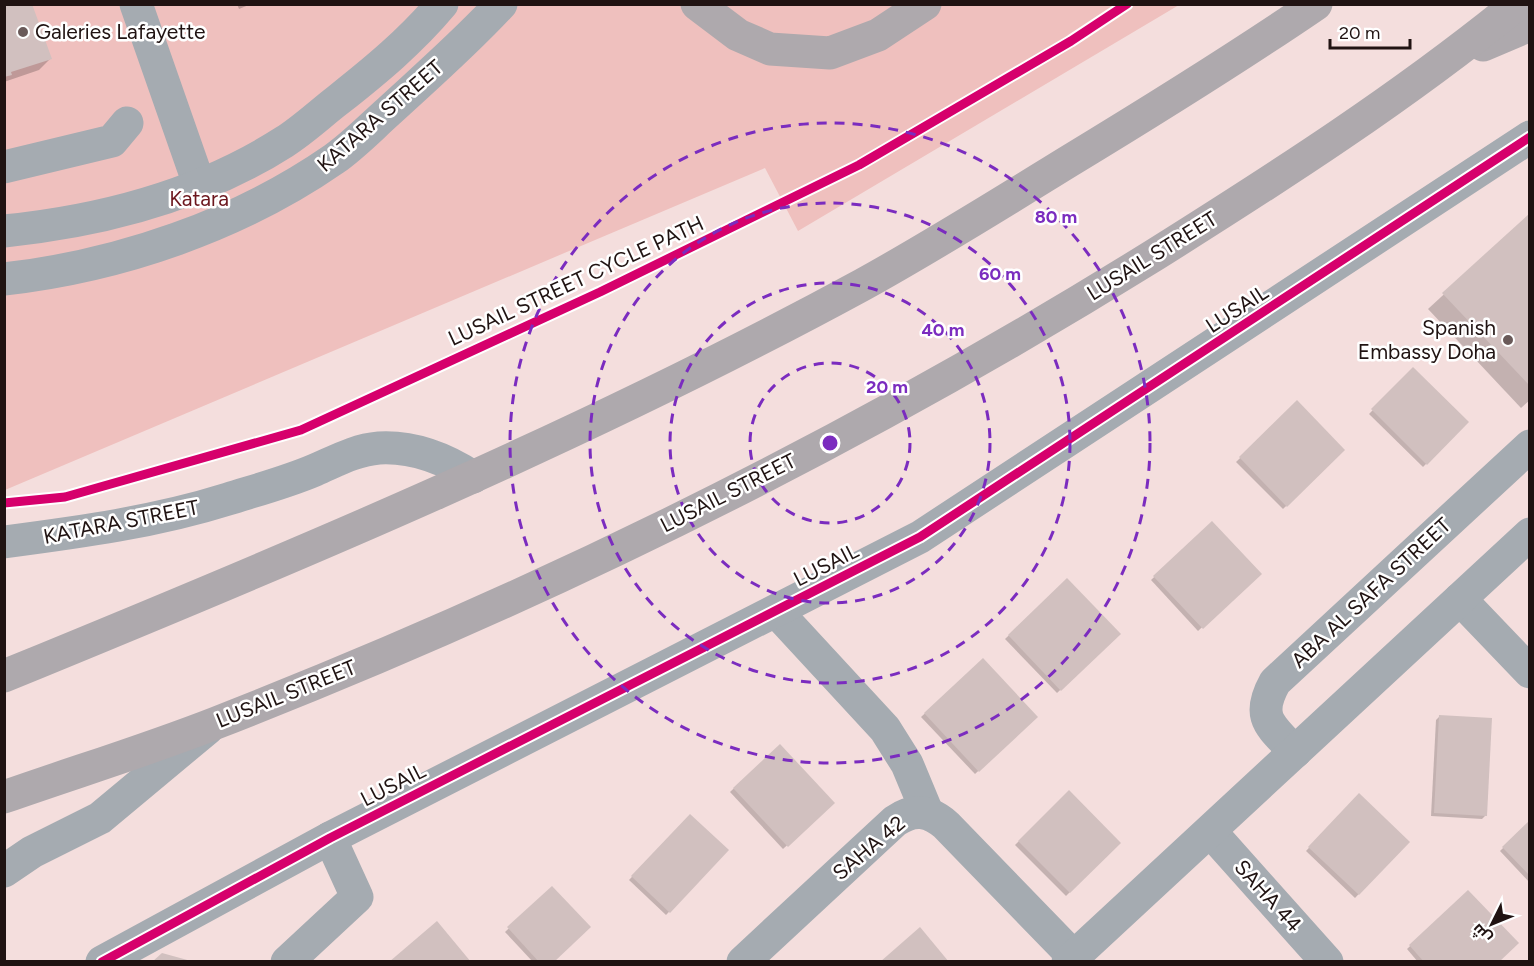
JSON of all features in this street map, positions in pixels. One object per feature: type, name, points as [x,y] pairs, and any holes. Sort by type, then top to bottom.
[{"type":"highway","points":[[697,4],[738,35],[770,49],[830,53],[878,35],[925,4]]},
{"type":"highway","points":[[4,676],[187,601],[473,477],[710,363],[861,285],[956,231],[1146,114],[1316,4]]},
{"type":"highway","name":"LUSAIL STREET","points":[[4,797],[210,726],[414,641],[601,557],[860,427],[984,359],[1330,144],[1456,54],[1517,4]]},
{"type":"highway","points":[[1456,54],[1502,39],[1530,25]]},
{"type":"street","points":[[136,4],[199,184]]},
{"type":"street","name":"KATARA STREET","points":[[4,231],[74,222],[119,212],[199,184],[285,141],[388,61],[442,4]]},
{"type":"street","name":"KATARA STREET","points":[[4,279],[75,267],[160,244],[222,221],[301,181],[337,157],[462,45],[501,4]]},
{"type":"street","points":[[4,167],[112,141],[127,123]]},
{"type":"street","name":"LUSAIL","points":[[102,962],[330,838],[920,537],[1530,137]]},
{"type":"street","name":"ABA AL SAFA STREET","points":[[1295,752],[1264,714],[1268,695],[1275,682],[1530,446]]},
{"type":"street","name":"KATARA STREET","points":[[4,542],[103,529],[156,519],[262,489],[316,469],[335,459],[378,448],[420,451],[439,457],[473,477]]},
{"type":"street","points":[[1071,959],[1530,534]]},
{"type":"street","points":[[1460,599],[1530,672]]},
{"type":"street","points":[[776,611],[885,729],[907,764],[927,812]]},
{"type":"street","points":[[4,871],[32,852],[100,818],[210,726]]},
{"type":"street","name":"SAHA 42","points":[[743,962],[895,821],[904,815],[927,812],[946,825],[1071,959]]},
{"type":"street","name":"SAHA 44","points":[[1210,831],[1327,962]]},
{"type":"street","points":[[288,962],[357,897],[330,838]]},
{"type":"green space","name":"Katara","points":[[5,5],[1179,5],[798,231],[765,168],[5,490]]},
{"type":"building","name":"Galeries Lafayette","points":[[4,4],[32,4],[52,59],[11,72],[12,75],[4,77]]},
{"type":"building","name":"Spanish Embassy Doha","points":[[1530,213],[1530,386],[1442,293]]},
{"type":"building","points":[[1413,367],[1469,422],[1427,465],[1371,409]]},
{"type":"building","points":[[1297,400],[1345,450],[1287,507],[1239,457]]},
{"type":"building","points":[[1212,521],[1262,574],[1203,629],[1153,576]]},
{"type":"building","points":[[1067,578],[1121,634],[1061,691],[1008,635]]},
{"type":"building","points":[[983,658],[1038,717],[979,772],[924,713]]},
{"type":"building","points":[[1439,715],[1492,718],[1487,816],[1434,813]]},
{"type":"building","points":[[780,744],[835,803],[788,847],[733,788]]},
{"type":"building","points":[[1069,790],[1121,843],[1070,893],[1018,841]]},
{"type":"building","points":[[1359,793],[1410,842],[1359,895],[1308,847]]},
{"type":"building","points":[[690,814],[729,850],[670,913],[631,876]]},
{"type":"building","points":[[1530,820],[1530,876],[1502,847]]},
{"type":"building","points":[[552,886],[591,927],[554,962],[539,962],[507,927]]},
{"type":"building","points":[[1468,890],[1519,943],[1499,962],[1424,962],[1409,945]]},
{"type":"building","points":[[437,921],[471,962],[389,962]]},
{"type":"building","points":[[920,927],[949,962],[880,962]]},
{"type":"building","points":[[162,953],[191,961],[191,962],[152,962]]},
{"type":"cycle path","name":"LUSAIL STREET CYCLE PATH","points":[[4,503],[65,497],[301,430],[600,292],[859,165],[1071,41],[1127,4]]},
{"type":"cycle path","points":[[102,962],[330,838],[920,537],[1530,137]]},
{"type":"place","name":"Galeries Lafayette","points":[[23,32]]},
{"type":"place","name":"Spanish Embassy Doha","points":[[1508,340]]}]
